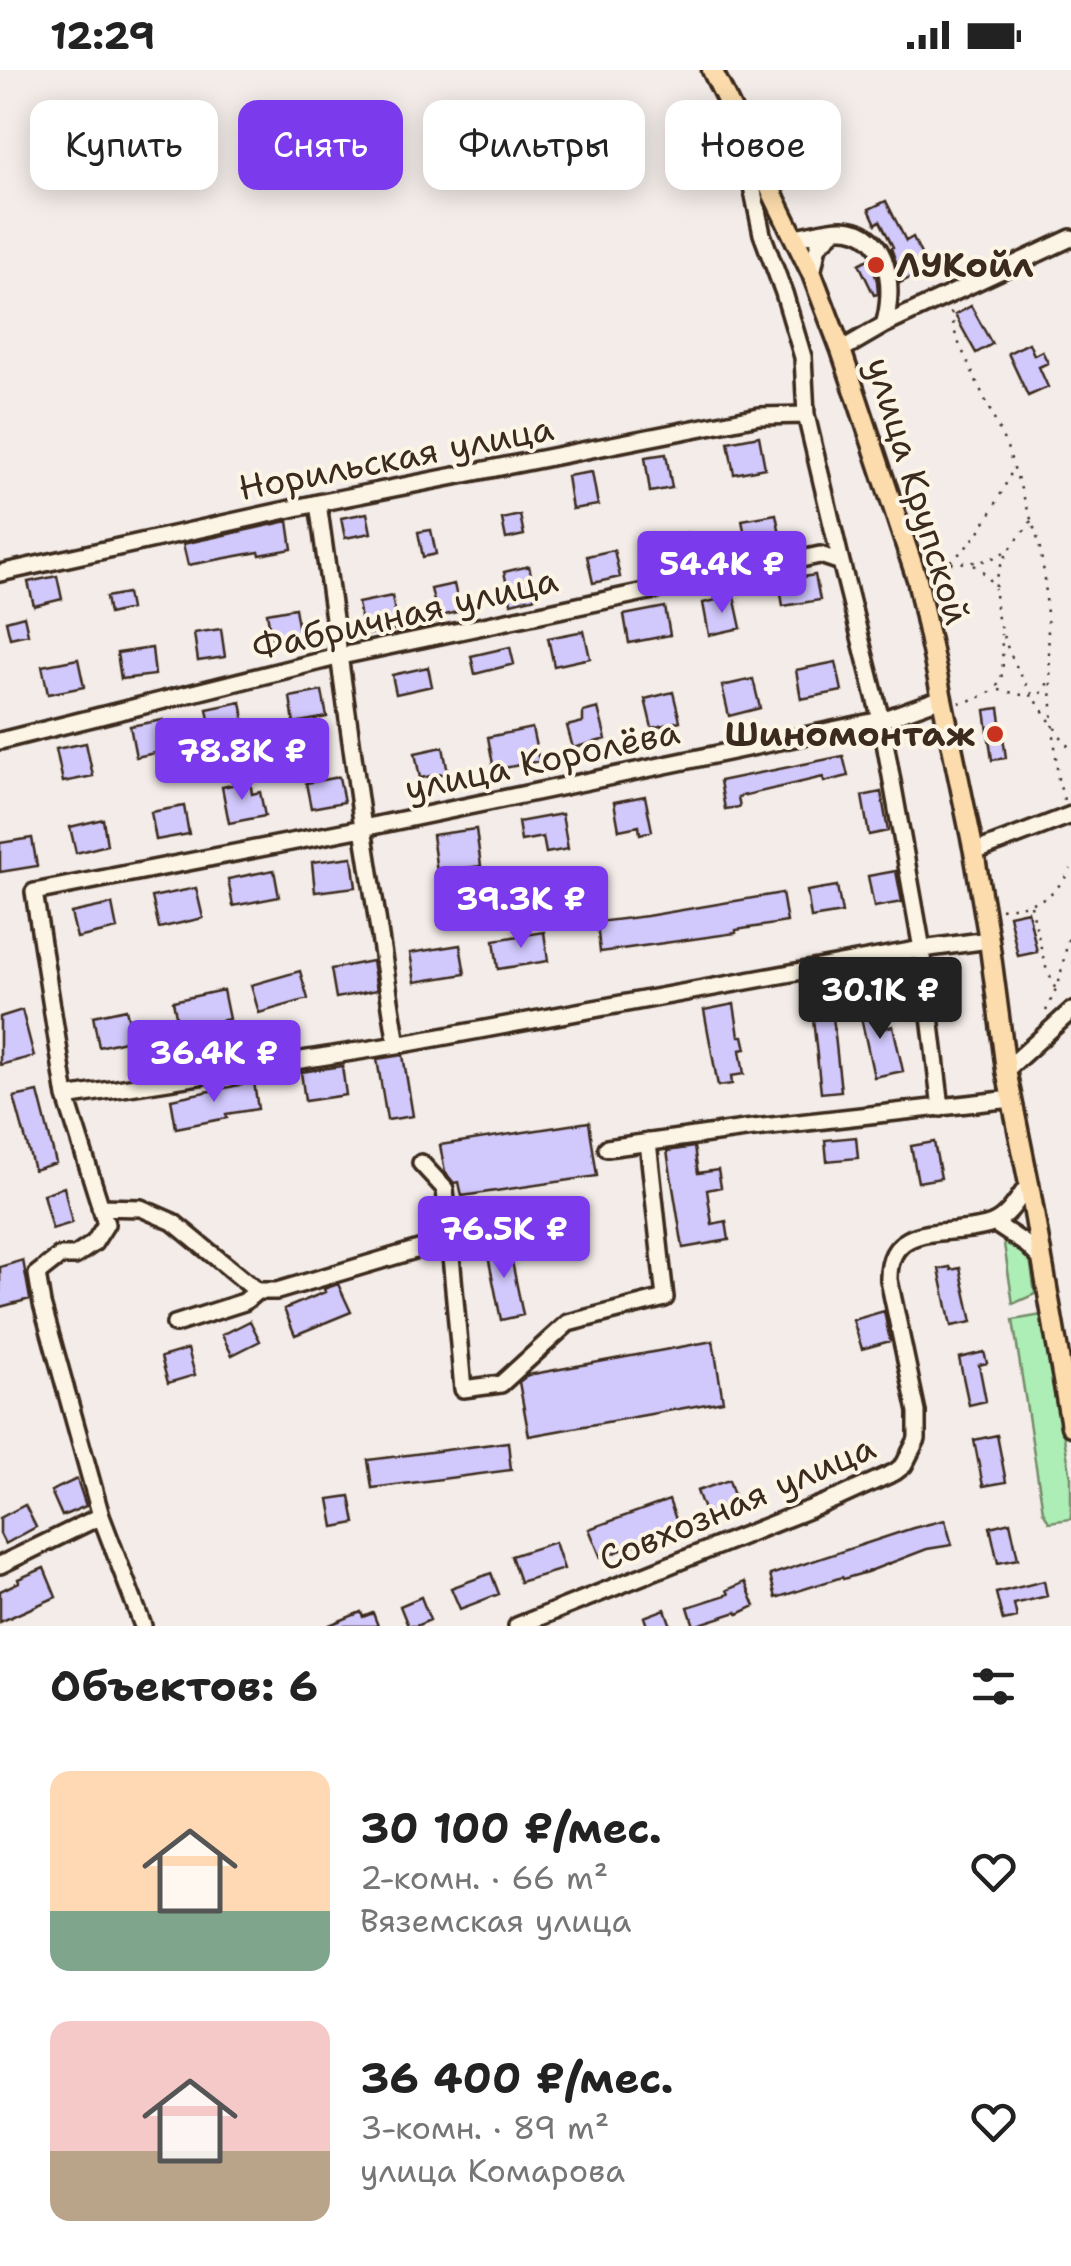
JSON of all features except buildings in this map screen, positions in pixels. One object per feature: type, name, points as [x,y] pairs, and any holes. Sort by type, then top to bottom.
[{"type":"main road","name":"улица Крупской","points":[[712,70],[727,100]]},
{"type":"main road","name":"улица Крупской","points":[[771,190],[812,274],[841,350],[918,579],[974,852],[1006,1070],[1071,1426]]},
{"type":"street","points":[[753,190],[762,234],[803,357],[806,415],[881,720],[922,949],[941,1108]]},
{"type":"street","points":[[812,274],[818,246],[842,228]]},
{"type":"street","points":[[794,237],[842,228],[864,233],[877,243],[888,276],[888,313],[884,325]]},
{"type":"street","points":[[841,350],[884,325],[1071,238]]},
{"type":"street","name":"Норильская улица","points":[[0,572],[759,416],[806,415]]},
{"type":"street","points":[[318,504],[396,1045]]},
{"type":"street","name":"Фабричная улица","points":[[0,740],[341,656],[820,555],[841,562]]},
{"type":"street","name":"улица Королёва","points":[[66,1097],[34,892],[881,720],[942,702]]},
{"type":"street","points":[[974,852],[1070,816]]},
{"type":"street","points":[[143,1626],[101,1516],[37,1274],[60,1256],[75,1256],[94,1243],[106,1224],[66,1097],[396,1045],[989,940]]},
{"type":"street","points":[[1006,1070],[1071,1011]]},
{"type":"street","points":[[607,1148],[1012,1100]]},
{"type":"street","points":[[421,1163],[445,1190],[463,1389],[501,1384],[568,1323],[665,1298],[648,1142]]},
{"type":"street","points":[[1029,1184],[1009,1211],[994,1223],[1043,1261]]},
{"type":"street","points":[[100,1207],[142,1208],[173,1222],[257,1292]]},
{"type":"street","name":"Совхозная улица","points":[[518,1626],[840,1498],[904,1465],[917,1439],[918,1412],[888,1265],[897,1250],[912,1238],[994,1223]]},
{"type":"street","points":[[175,1324],[244,1302],[257,1292],[278,1290],[422,1248],[450,1246]]},
{"type":"street","points":[[0,1565],[101,1516]]},
{"type":"path","points":[[945,296],[956,337],[988,402],[1039,543],[1045,579],[1058,780],[1070,816]]},
{"type":"path","points":[[918,579],[950,564],[972,543],[1014,467]]},
{"type":"path","points":[[995,590],[1000,566],[1032,521]]},
{"type":"path","points":[[950,564],[989,561],[1014,547]]},
{"type":"path","points":[[942,702],[983,698],[996,690],[1002,680],[995,590],[988,576],[971,563]]},
{"type":"path","points":[[1001,632],[1032,696],[1071,749]]},
{"type":"path","points":[[996,690],[1032,696],[1043,692],[1050,677]]},
{"type":"path","points":[[984,912],[1046,898],[1071,868]]},
{"type":"path","points":[[1030,904],[1055,990]]},
{"type":"path","points":[[1044,1017],[1071,926]]},
{"type":"green space","points":[[1028,1243],[1035,1294],[1013,1304],[1004,1244]]},
{"type":"green space","points":[[1042,1315],[1071,1477],[1071,1519],[1049,1522],[1043,1511],[1013,1320]]},
{"type":"place","name":"ЛУКойл","points":[[876,265]]},
{"type":"place","name":"Шиномонтаж","points":[[995,734]]}]
